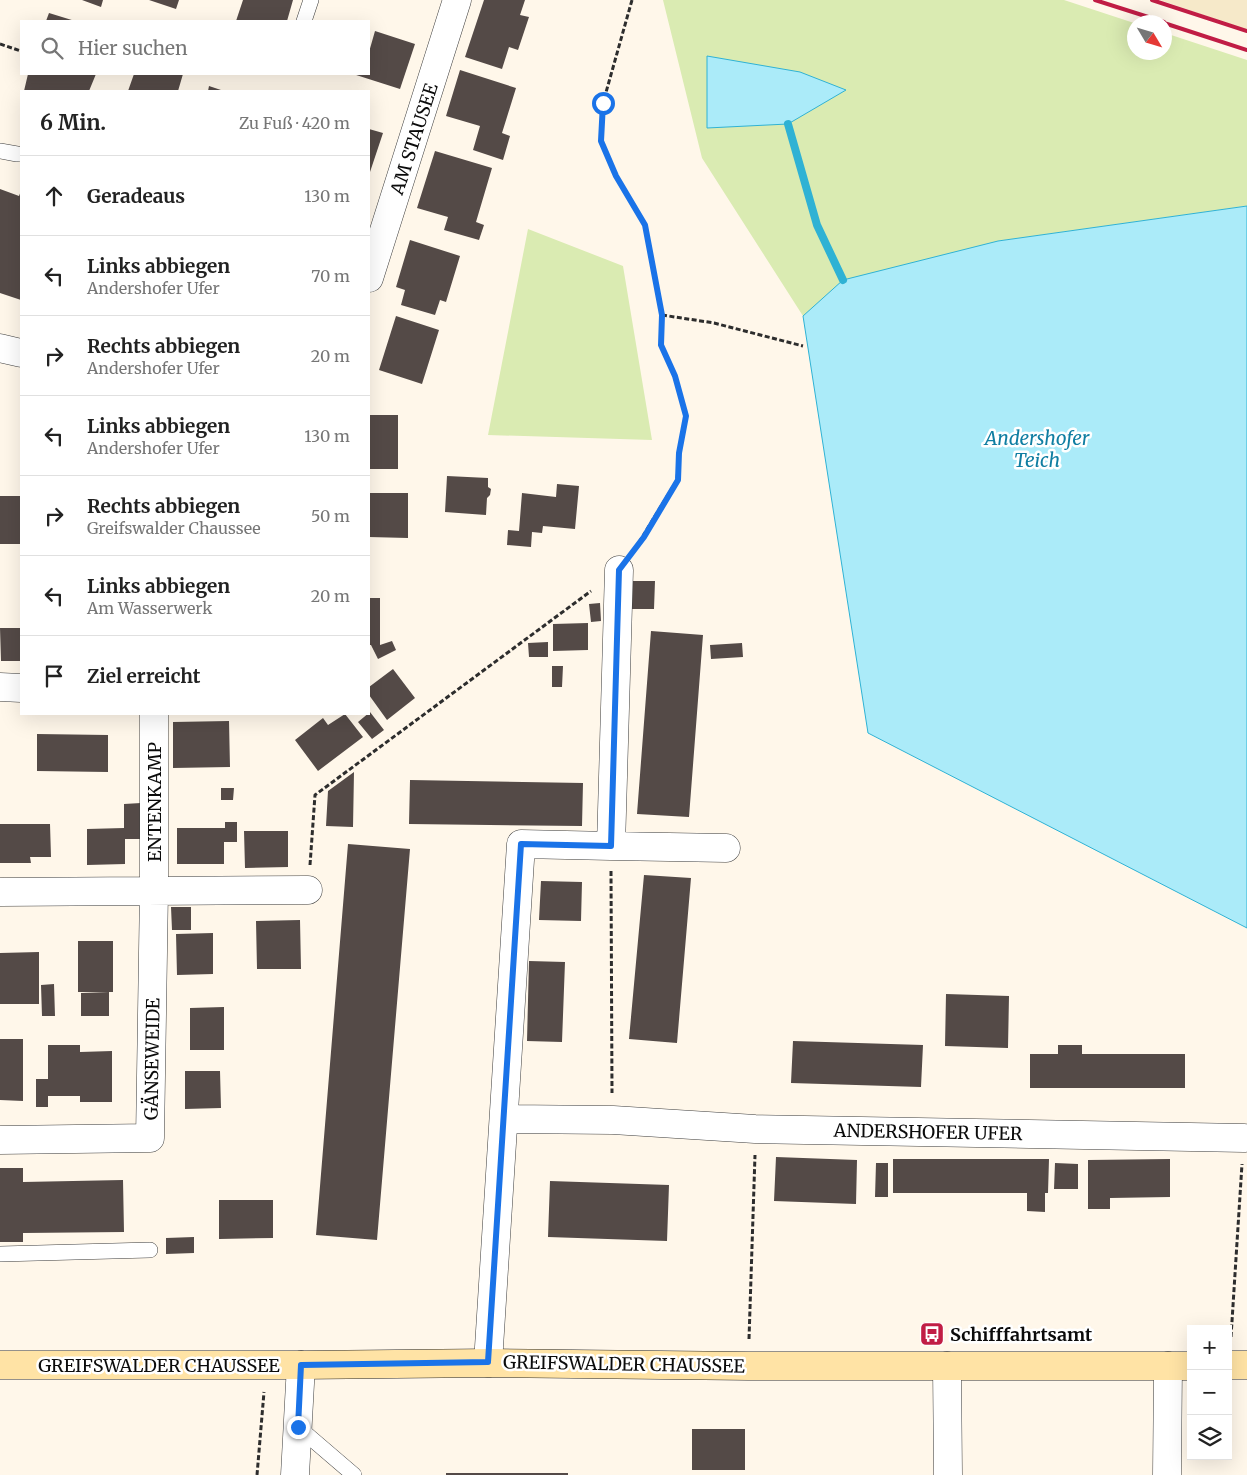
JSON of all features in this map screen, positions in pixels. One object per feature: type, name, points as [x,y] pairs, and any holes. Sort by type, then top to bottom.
[{"type":"main road","name":"GREIFSWALDER CHAUSSEE","points":[[0,1365],[301,1365],[488,1362],[748,1366],[1180,1366]]},
{"type":"main road","points":[[1232,1365],[1247,1366]]},
{"type":"street","name":"AM STAUSEE","points":[[370,275],[457,0]]},
{"type":"street","points":[[0,348],[20,353]]},
{"type":"street","points":[[611,846],[619,570]]},
{"type":"street","points":[[0,687],[20,688]]},
{"type":"street","name":"ENTENKAMP","points":[[154,715],[154,890]]},
{"type":"street","points":[[488,1362],[505,1119],[521,844],[726,848]]},
{"type":"street","name":"GÄNSEWEIDE","points":[[0,1140],[150,1138],[154,890]]},
{"type":"street","points":[[0,892],[308,890]]},
{"type":"street","name":"ANDERSHOFER UFER","points":[[505,1119],[613,1120],[756,1129],[1244,1138]]},
{"type":"street","points":[[295,1475],[301,1365]]},
{"type":"street","points":[[947,1366],[948,1475]]},
{"type":"street","points":[[1166,1475],[1180,1366]]},
{"type":"lane","points":[[304,20],[311,0]]},
{"type":"lane","points":[[0,151],[18,154]]},
{"type":"lane","points":[[0,1254],[150,1250]]},
{"type":"lane","points":[[298,1427],[354,1475]]},
{"type":"path","points":[[308,890],[315,795],[619,570],[644,537],[678,480],[679,453],[686,416],[675,376],[661,345],[662,315],[645,225],[616,176],[601,141],[603,103],[632,0]]},
{"type":"path","points":[[0,44],[20,51]]},
{"type":"path","points":[[662,315],[714,323],[803,346]]},
{"type":"path","points":[[611,846],[613,1120]]},
{"type":"path","points":[[748,1366],[756,1129]]},
{"type":"path","points":[[1231,1325],[1244,1138]]},
{"type":"path","points":[[257,1475],[264,1386]]},
{"type":"shaded area","points":[[1160,0],[1247,0],[1247,30]]},
{"type":"green space","points":[[663,0],[1064,0],[1127,21],[1127,60],[1172,60],[1172,35],[1247,60],[1247,206],[998,241],[803,316],[702,158]]},
{"type":"green space","points":[[528,229],[623,266],[652,440],[488,435]]},
{"type":"water","points":[[707,56],[800,72],[846,90],[788,124],[707,128]]},
{"type":"water","name":"Andershofer Teich","points":[[1247,206],[1247,928],[868,733],[803,316],[843,280],[998,241]]},
{"type":"building","points":[[82,0],[103,0],[101,7]]},
{"type":"building","points":[[149,0],[179,0],[176,9]]},
{"type":"building","points":[[243,0],[293,0],[287,20],[236,20]]},
{"type":"building","points":[[484,0],[525,0],[520,15],[529,17],[518,50],[509,47],[502,69],[465,57]]},
{"type":"building","points":[[49,13],[72,20],[46,20]]},
{"type":"building","points":[[375,31],[415,44],[400,89],[356,75],[370,75],[370,48]]},
{"type":"building","points":[[460,70],[516,88],[502,133],[510,136],[503,160],[473,150],[480,126],[446,116]]},
{"type":"building","points":[[28,75],[96,75],[89,90],[24,90]]},
{"type":"building","points":[[134,75],[183,75],[178,90],[128,90]]},
{"type":"building","points":[[209,86],[221,90],[208,90]]},
{"type":"building","points":[[370,129],[383,133],[370,172]]},
{"type":"building","points":[[435,151],[492,168],[476,222],[484,225],[479,240],[444,230],[448,217],[417,208]]},
{"type":"building","points":[[0,189],[19,196],[20,194],[20,300],[0,293]]},
{"type":"building","points":[[410,240],[460,256],[446,302],[440,300],[435,315],[401,305],[405,290],[396,287]]},
{"type":"building","points":[[396,316],[439,330],[422,384],[379,370]]},
{"type":"building","points":[[370,415],[398,415],[398,469],[370,469]]},
{"type":"building","points":[[447,476],[488,478],[488,487],[491,489],[490,495],[487,498],[486,515],[445,512]]},
{"type":"building","points":[[557,484],[579,486],[575,529],[543,526],[542,533],[532,532],[531,547],[507,545],[508,530],[519,531],[522,493],[556,497]]},
{"type":"building","points":[[370,493],[408,493],[408,538],[370,537]]},
{"type":"building","points":[[0,496],[20,496],[20,544],[0,544]]},
{"type":"building","points":[[630,581],[655,581],[654,609],[630,609]]},
{"type":"building","points":[[370,598],[380,598],[380,645],[392,641],[396,650],[378,659],[371,645]]},
{"type":"building","points":[[600,603],[601,621],[591,622],[589,604]]},
{"type":"building","points":[[588,623],[588,650],[553,651],[553,624]]},
{"type":"building","points":[[0,628],[20,628],[20,661],[1,661]]},
{"type":"building","points":[[651,631],[703,635],[689,817],[637,814]]},
{"type":"building","points":[[548,642],[548,657],[529,657],[528,643]]},
{"type":"building","points":[[742,643],[743,657],[711,659],[710,645]]},
{"type":"building","points":[[552,666],[563,666],[562,687],[552,687]]},
{"type":"building","points":[[393,669],[415,698],[387,720],[370,696],[370,686]]},
{"type":"building","points":[[370,712],[384,730],[372,739],[358,722],[366,715],[370,715]]},
{"type":"building","points":[[346,715],[363,737],[318,771],[295,740],[323,718],[328,725]]},
{"type":"building","points":[[229,721],[230,767],[173,768],[173,722]]},
{"type":"building","points":[[37,734],[108,735],[108,772],[37,771]]},
{"type":"building","points":[[354,772],[353,827],[326,826],[328,791]]},
{"type":"building","points":[[410,780],[583,783],[582,826],[409,824]]},
{"type":"building","points":[[221,788],[234,788],[233,800],[221,800]]},
{"type":"building","points":[[141,803],[141,839],[125,839],[125,864],[87,865],[87,829],[124,828],[124,804]]},
{"type":"building","points":[[225,822],[237,822],[237,842],[224,842],[224,864],[177,864],[177,828],[225,828]]},
{"type":"building","points":[[0,824],[50,824],[51,857],[30,857],[31,863],[0,863]]},
{"type":"building","points":[[244,831],[288,831],[288,867],[245,868]]},
{"type":"building","points":[[348,844],[410,849],[377,1240],[316,1235]]},
{"type":"building","points":[[644,875],[691,878],[677,1043],[629,1039]]},
{"type":"building","points":[[541,881],[582,882],[581,921],[539,920]]},
{"type":"building","points":[[171,907],[191,907],[191,930],[172,930]]},
{"type":"building","points":[[300,920],[301,969],[257,969],[256,921]]},
{"type":"building","points":[[213,933],[213,974],[177,975],[176,934]]},
{"type":"building","points":[[78,941],[113,941],[113,992],[78,992]]},
{"type":"building","points":[[39,952],[39,1004],[0,1004],[0,953]]},
{"type":"building","points":[[529,961],[565,962],[562,1042],[527,1041]]},
{"type":"building","points":[[54,984],[55,1016],[42,1016],[41,985]]},
{"type":"building","points":[[109,992],[109,1016],[81,1016],[81,993]]},
{"type":"building","points":[[946,994],[1009,996],[1008,1048],[945,1046]]},
{"type":"building","points":[[224,1007],[224,1050],[190,1050],[190,1008]]},
{"type":"building","points":[[0,1039],[23,1039],[23,1101],[0,1100]]},
{"type":"building","points":[[793,1041],[923,1045],[921,1087],[791,1083]]},
{"type":"building","points":[[48,1045],[80,1045],[80,1052],[112,1051],[112,1102],[80,1102],[80,1096],[48,1096],[48,1107],[36,1107],[36,1079],[48,1079]]},
{"type":"building","points":[[1058,1045],[1082,1045],[1082,1054],[1185,1054],[1185,1088],[1030,1088],[1030,1054],[1058,1054]]},
{"type":"building","points":[[185,1071],[220,1071],[221,1108],[185,1109]]},
{"type":"building","points":[[776,1157],[857,1160],[856,1204],[774,1201]]},
{"type":"building","points":[[893,1159],[1049,1159],[1048,1193],[1045,1193],[1045,1212],[1027,1211],[1027,1193],[893,1193]]},
{"type":"building","points":[[1170,1159],[1170,1197],[1110,1198],[1110,1209],[1088,1209],[1088,1160]]},
{"type":"building","points":[[876,1163],[888,1163],[888,1197],[875,1197]]},
{"type":"building","points":[[1055,1163],[1078,1164],[1078,1189],[1054,1189]]},
{"type":"building","points":[[0,1168],[23,1168],[23,1182],[123,1180],[124,1232],[23,1233],[23,1242],[0,1242]]},
{"type":"building","points":[[550,1181],[669,1185],[667,1241],[548,1237]]},
{"type":"building","points":[[219,1200],[273,1200],[273,1238],[219,1239]]},
{"type":"building","points":[[194,1237],[194,1253],[166,1254],[166,1238]]},
{"type":"building","points":[[692,1429],[745,1429],[745,1470],[692,1470]]},
{"type":"building","points":[[446,1473],[568,1473],[568,1475],[446,1475]]},
{"type":"waterway","points":[[788,124],[817,225],[843,280]]},
{"type":"railway","points":[[1095,0],[1142,15]]},
{"type":"railway","points":[[1152,0],[1247,31]]},
{"type":"railway","points":[[1172,26],[1247,50]]},
{"type":"place","name":"Schifffahrtsamt","points":[[932,1334]]},
{"type":"route","points":[[298,1427],[301,1365],[488,1362],[505,1119],[521,844],[611,846],[619,570],[644,537],[678,480],[679,453],[686,416],[675,376],[661,345],[662,315],[648,250],[645,225],[616,176],[601,141],[603,103]]}]
